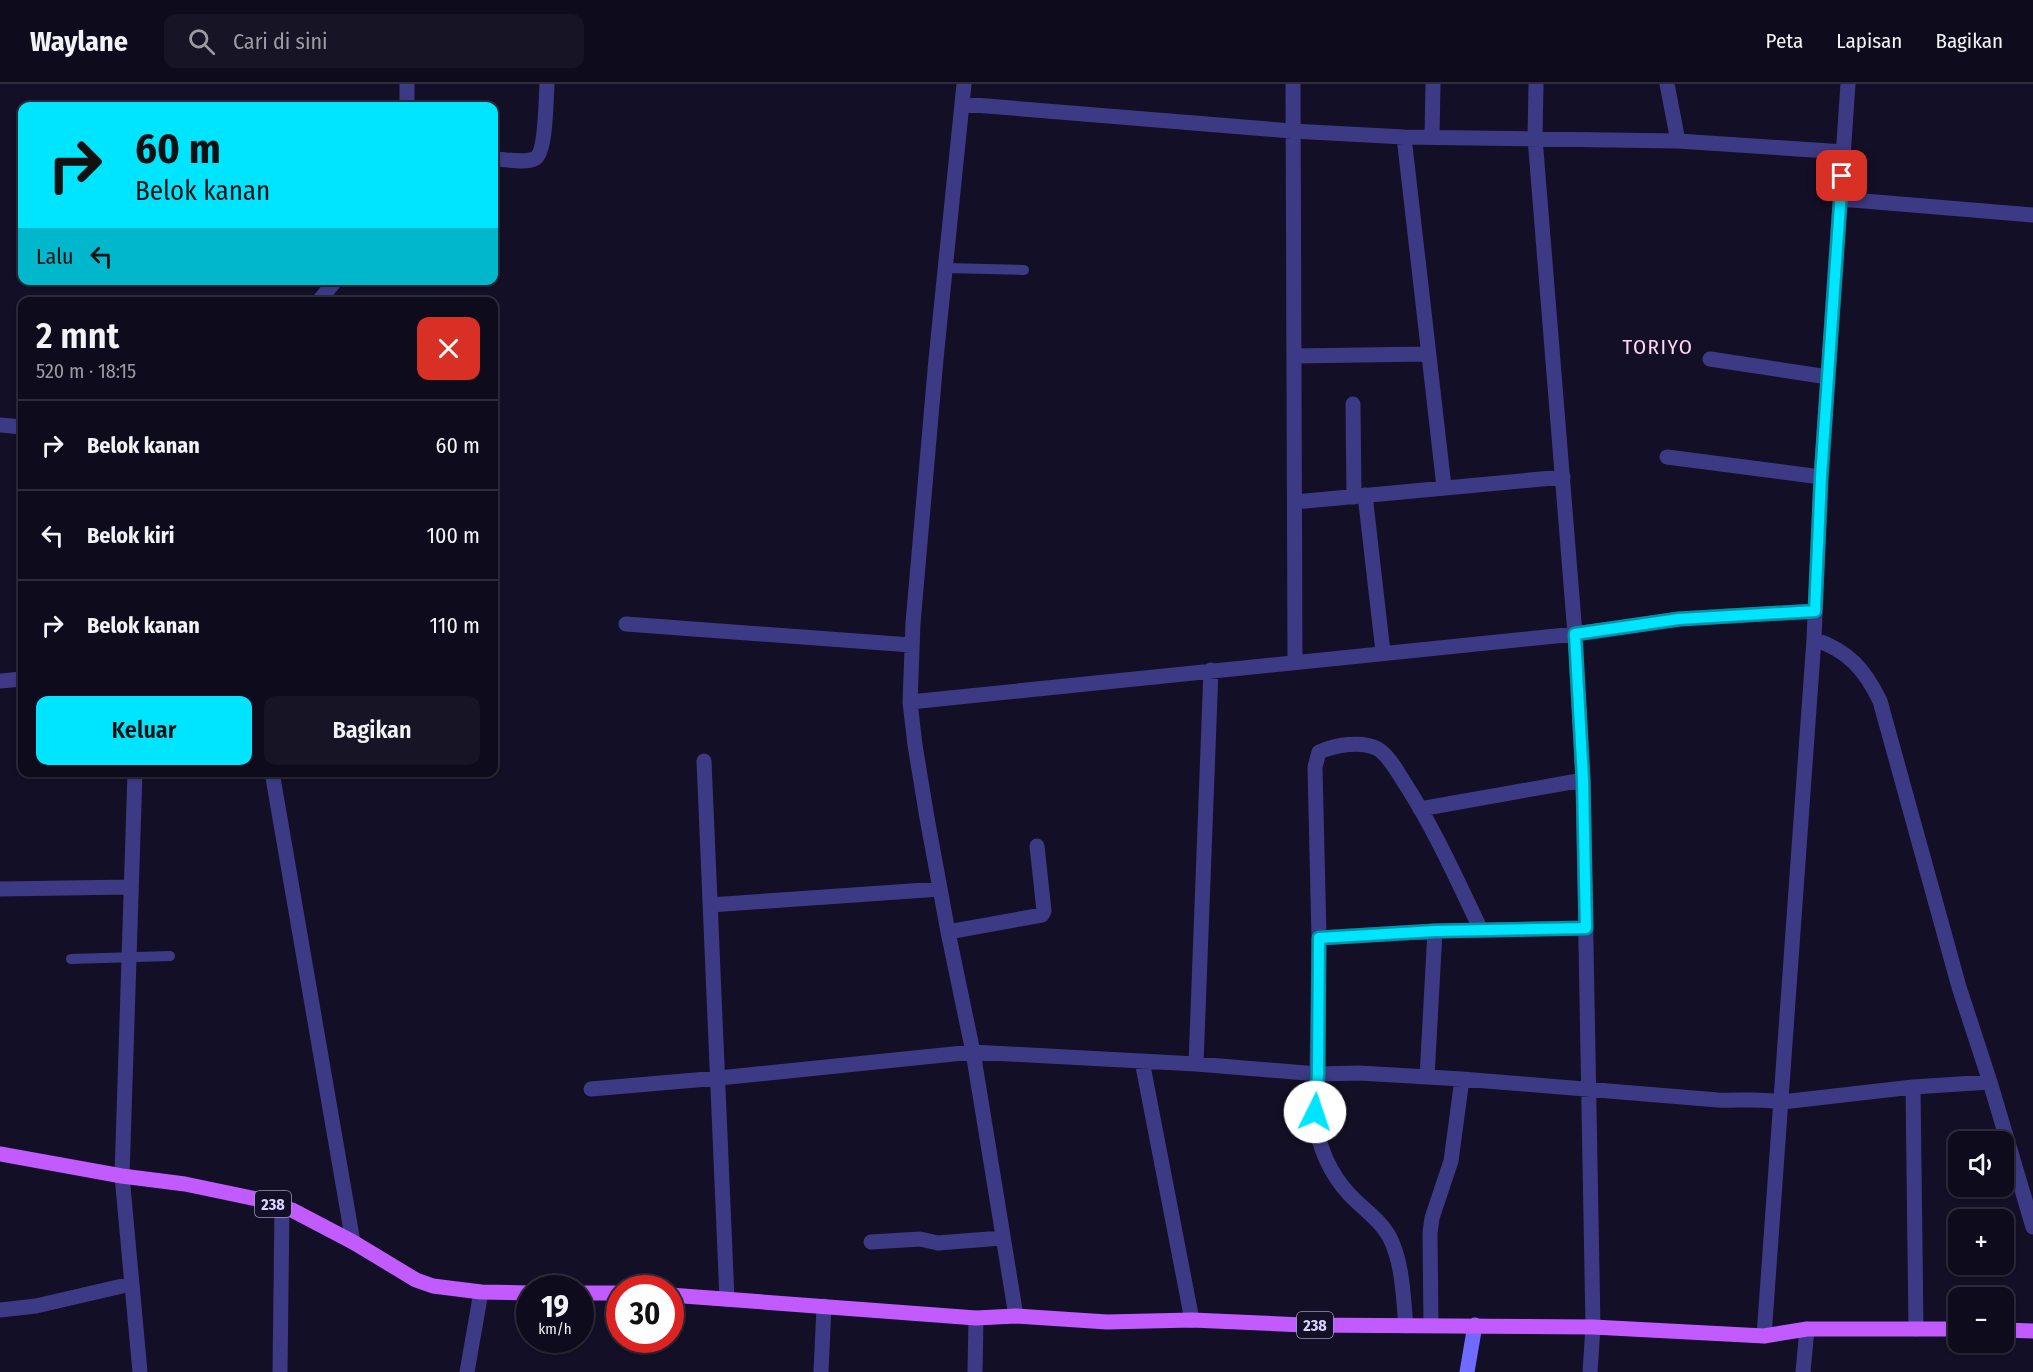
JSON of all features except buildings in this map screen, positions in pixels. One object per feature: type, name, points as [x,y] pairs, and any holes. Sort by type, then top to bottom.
[{"type":"main road","name":"238","points":[[0,1154],[122,1176],[185,1184],[266,1201],[353,1242],[416,1280],[450,1289],[516,1293]]},
{"type":"main road","name":"238","points":[[684,1296],[976,1318],[1016,1316],[1107,1322],[1192,1320],[1406,1326],[1431,1324],[1593,1327],[1764,1336],[1807,1329],[1948,1329]]},
{"type":"main road","points":[[2014,1330],[2033,1330]]},
{"type":"street","points":[[406,84],[407,102]]},
{"type":"street","points":[[498,159],[530,160],[539,153],[543,143],[547,84]]},
{"type":"street","points":[[964,84],[911,645],[910,702],[916,756],[948,932],[973,1052],[1016,1316]]},
{"type":"street","points":[[1293,84],[1295,662]]},
{"type":"street","points":[[1432,137],[1433,84]]},
{"type":"street","points":[[1536,84],[1535,138],[1575,634],[1583,780],[1593,1327],[1590,1372]]},
{"type":"street","points":[[1667,84],[1678,141]]},
{"type":"street","points":[[1764,1336],[1814,639],[1821,477],[1847,84]]},
{"type":"street","points":[[962,105],[1404,137],[1678,141],[1844,152]]},
{"type":"street","points":[[1404,137],[1444,487]]},
{"type":"street","points":[[1840,199],[2033,215]]},
{"type":"street","points":[[322,297],[332,285]]},
{"type":"street","points":[[1295,356],[1428,354]]},
{"type":"street","points":[[1710,359],[1828,376]]},
{"type":"street","points":[[1353,404],[1359,496],[1383,652]]},
{"type":"street","points":[[0,425],[18,427]]},
{"type":"street","points":[[1667,458],[1821,477]]},
{"type":"street","points":[[1294,502],[1563,477]]},
{"type":"street","points":[[910,702],[1575,634],[1679,619],[1815,611]]},
{"type":"street","points":[[626,624],[911,645]]},
{"type":"street","points":[[1814,639],[1835,646],[1858,666],[1880,701],[1927,879],[2033,1227]]},
{"type":"street","points":[[1196,1064],[1211,670]]},
{"type":"street","points":[[0,681],[18,679]]},
{"type":"street","points":[[1406,1326],[1401,1272],[1388,1235],[1376,1218],[1342,1188],[1330,1171],[1316,1127],[1319,938],[1315,774],[1317,755],[1326,750],[1352,745],[1364,744],[1377,748],[1396,769],[1420,809],[1480,930]]},
{"type":"street","points":[[704,761],[728,1299]]},
{"type":"street","points":[[135,777],[122,1176],[140,1372]]},
{"type":"street","points":[[273,777],[353,1242]]},
{"type":"street","points":[[1420,809],[1583,780]]},
{"type":"street","points":[[948,932],[1042,915],[1044,911],[1037,846]]},
{"type":"street","points":[[0,889],[130,886]]},
{"type":"street","points":[[710,905],[940,889]]},
{"type":"street","points":[[1319,938],[1435,931],[1586,928]]},
{"type":"street","points":[[1427,1077],[1435,931]]},
{"type":"street","points":[[591,1089],[973,1052],[1196,1064],[1318,1074],[1359,1073],[1462,1079],[1718,1100],[1749,1101],[1763,1098],[1782,1102],[1913,1087],[1990,1082]]},
{"type":"street","points":[[1142,1061],[1192,1320]]},
{"type":"street","points":[[1431,1324],[1430,1233],[1432,1218],[1451,1161],[1462,1079]]},
{"type":"street","points":[[1913,1087],[1916,1329]]},
{"type":"street","points":[[280,1372],[282,1207]]},
{"type":"street","points":[[871,1242],[920,1239],[938,1243],[1002,1238]]},
{"type":"street","points":[[0,1310],[36,1306],[131,1284]]},
{"type":"street","points":[[467,1372],[481,1292]]},
{"type":"street","points":[[820,1372],[824,1306]]},
{"type":"street","points":[[975,1372],[976,1318]]},
{"type":"street","points":[[1467,1372],[1475,1325]]},
{"type":"street","points":[[1803,1372],[1807,1329]]},
{"type":"lane","points":[[945,268],[1024,270]]},
{"type":"lane","points":[[71,959],[170,956]]},
{"type":"district","name":"TORIYO","points":[[1658,347]]},
{"type":"route","points":[[1315,1112],[1318,1074],[1319,938],[1435,931],[1586,928],[1583,780],[1575,634],[1679,619],[1815,611],[1821,477],[1842,176]]}]
